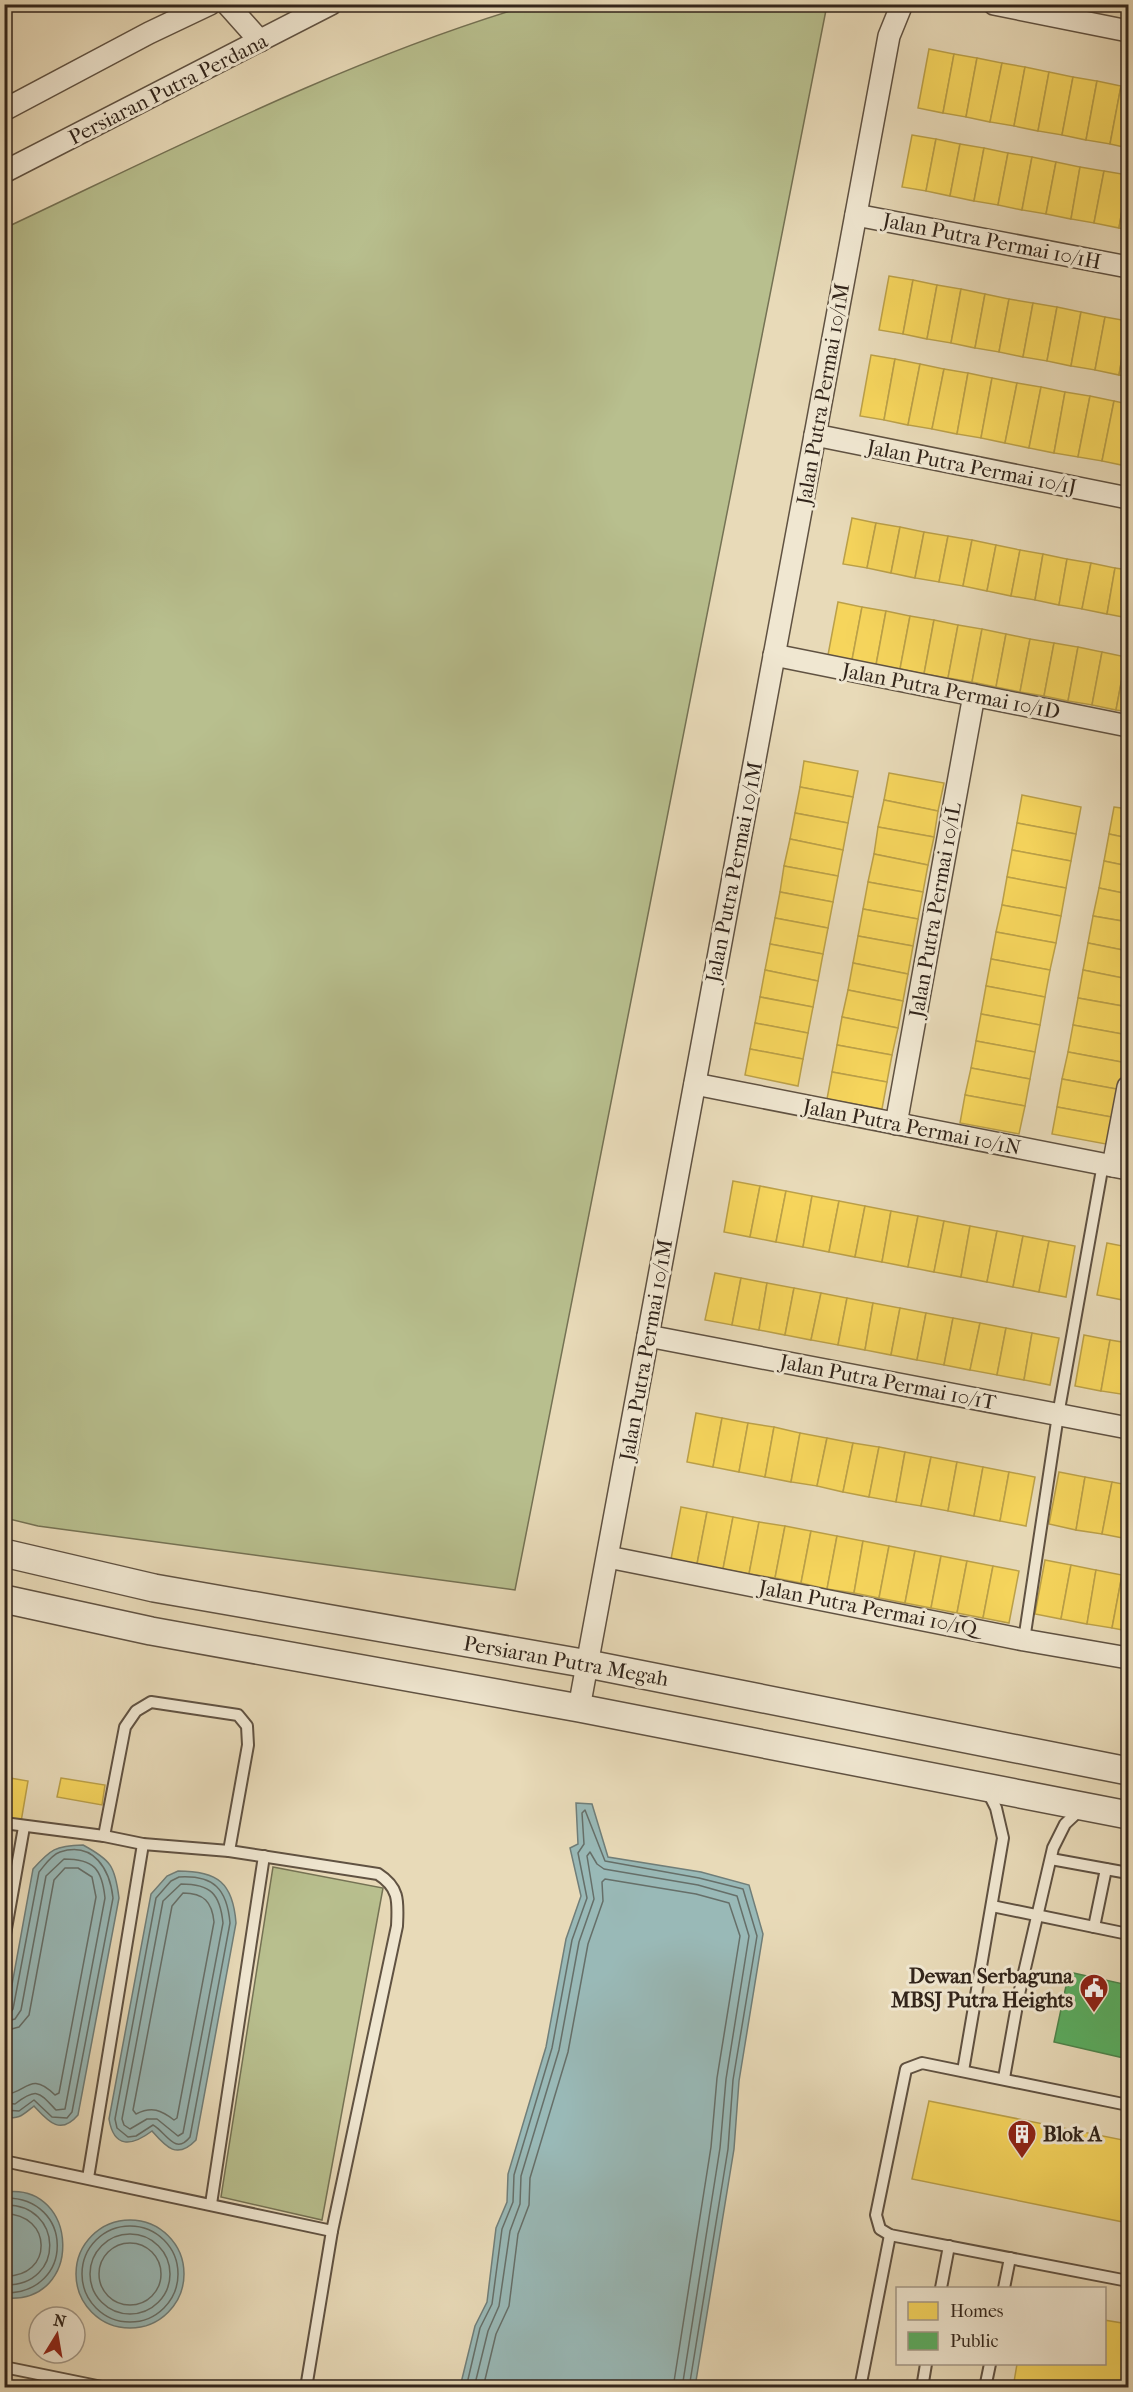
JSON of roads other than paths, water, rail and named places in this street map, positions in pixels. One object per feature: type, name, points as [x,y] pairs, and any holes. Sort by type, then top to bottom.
[{"type":"street","points":[[4,110],[149,33],[210,4]]},
{"type":"street","points":[[227,4],[260,41]]},
{"type":"street","name":"Persiaran Putra Perdana","points":[[4,172],[331,4]]},
{"type":"street","name":"Jalan Putra Permai 10/1M","points":[[579,1708],[889,36],[902,4]]},
{"type":"street","points":[[994,4],[1128,31]]},
{"type":"street","name":"Jalan Putra Permai 10/1H","points":[[856,215],[1128,267]]},
{"type":"street","name":"Jalan Putra Permai 10/1J","points":[[815,435],[1128,498]]},
{"type":"street","name":"Jalan Putra Permai 10/1D","points":[[774,655],[1128,726]]},
{"type":"street","name":"Jalan Putra Permai 10/1L","points":[[896,1124],[974,695]]},
{"type":"street","name":"Jalan Putra Permai 10/1N","points":[[695,1084],[1115,1167]]},
{"type":"street","points":[[1115,1167],[1128,1088]]},
{"type":"street","name":"Jalan Putra Permai 10/1T","points":[[648,1336],[1128,1428]]},
{"type":"street","name":"Persiaran Putra Megah","points":[[4,1553],[154,1588],[588,1664],[1128,1771]]},
{"type":"street","name":"Jalan Putra Permai 10/1Q","points":[[608,1557],[1024,1640],[1128,1658]]},
{"type":"street","name":"Persiaran Putra Megah","points":[[4,1599],[151,1631],[579,1708],[1128,1815]]},
{"type":"lane","points":[[1024,1640],[1058,1415],[1115,1167]]},
{"type":"lane","points":[[104,1836],[125,1727],[136,1711],[151,1702],[238,1715],[247,1726],[248,1745],[229,1851]]},
{"type":"lane","points":[[963,2071],[1003,1838],[996,1808],[986,1788]]},
{"type":"lane","points":[[1004,2079],[1019,1994],[1052,1853],[1065,1824],[1084,1807]]},
{"type":"lane","points":[[4,1823],[104,1836],[143,1844],[264,1856],[378,1874],[390,1882],[398,1899],[397,1926],[332,2231],[306,2388]]},
{"type":"lane","points":[[4,1940],[24,1827]]},
{"type":"lane","points":[[88,2178],[143,1844]]},
{"type":"lane","points":[[1052,1853],[1128,1873]]},
{"type":"lane","points":[[211,2204],[264,1856]]},
{"type":"lane","points":[[1094,1927],[1106,1869]]},
{"type":"lane","points":[[992,1906],[1128,1934]]},
{"type":"lane","points":[[1128,2105],[922,2062],[906,2069],[876,2215],[880,2229],[890,2235],[1128,2281]]},
{"type":"lane","points":[[4,2161],[332,2231]]},
{"type":"lane","points":[[860,2388],[890,2235]]},
{"type":"lane","points":[[941,2287],[949,2246]]},
{"type":"lane","points":[[1004,2287],[1010,2258]]},
{"type":"lane","points":[[922,2388],[926,2365]]},
{"type":"lane","points":[[985,2388],[990,2365]]},
{"type":"lane","points":[[4,2367],[107,2388]]},
{"type":"water","points":[[576,1803],[592,1804],[608,1857],[701,1872],[749,1885],[763,1934],[739,2081],[734,2149],[695,2387],[460,2387],[475,2326],[487,2302],[496,2228],[507,2202],[508,2174],[546,2047],[566,1939],[581,1896],[570,1848],[578,1844]]},
{"type":"water","points":[[83,1845],[100,1855],[110,1865],[116,1878],[119,1898],[78,2115],[66,2125],[54,2124],[34,2106],[21,2116],[14,2118],[5,2116],[5,2023],[33,1869],[54,1850],[66,1846]]},
{"type":"water","points":[[178,1871],[204,1874],[221,1882],[231,1898],[236,1923],[196,2140],[189,2146],[177,2150],[167,2146],[152,2131],[131,2142],[120,2140],[111,2129],[109,2119],[151,1894],[167,1876]]},
{"type":"water","points":[[5,2192],[30,2194],[47,2205],[59,2223],[63,2244],[60,2265],[49,2283],[31,2295],[5,2298]]},
{"type":"water","points":[[120,2221],[140,2221],[160,2229],[175,2244],[183,2264],[183,2284],[175,2304],[160,2319],[140,2327],[120,2327],[100,2319],[85,2304],[77,2284],[77,2264],[85,2244],[100,2229]]},
{"type":"place","name":"Dewan Serbaguna MBSJ Putra Heights","points":[[1094,2014]]},
{"type":"place","name":"Blok A","points":[[1022,2160]]}]
